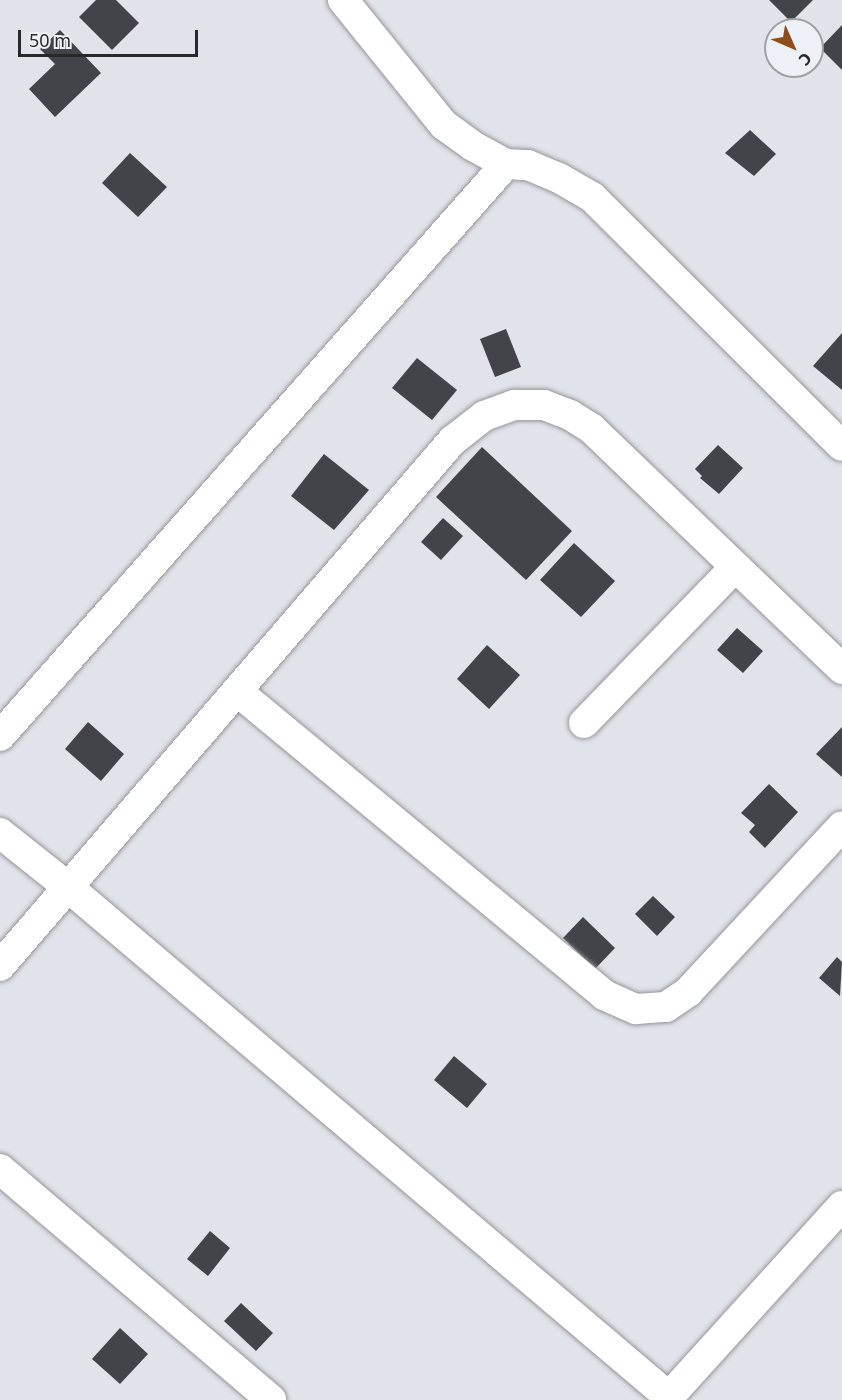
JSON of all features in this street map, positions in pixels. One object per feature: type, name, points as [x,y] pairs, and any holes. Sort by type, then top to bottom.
[{"type":"street","points":[[343,0],[444,125],[473,146],[506,164],[528,165],[559,178],[593,198],[842,446]]},
{"type":"street","points":[[0,736],[506,164]]},
{"type":"street","points":[[0,966],[452,441],[484,416],[515,405],[544,405],[570,415],[592,429],[842,669]]},
{"type":"street","points":[[584,723],[735,567]]},
{"type":"street","points":[[237,691],[604,995],[636,1009],[666,1007],[688,992],[842,826]]},
{"type":"street","points":[[0,833],[68,887],[667,1398],[842,1206]]},
{"type":"street","points":[[0,1169],[271,1400]]},
{"type":"building","points":[[96,0],[116,0],[139,23],[112,50],[79,17]]},
{"type":"building","points":[[769,0],[813,0],[795,18],[787,18]]},
{"type":"building","points":[[842,25],[842,70],[824,52],[824,44]]},
{"type":"building","points":[[60,30],[101,73],[55,117],[29,89],[55,64],[40,49]]},
{"type":"building","points":[[750,130],[776,154],[754,176],[725,153]]},
{"type":"building","points":[[130,153],[167,187],[138,217],[102,183]]},
{"type":"building","points":[[506,329],[521,367],[495,377],[480,339]]},
{"type":"building","points":[[842,333],[842,390],[813,366]]},
{"type":"building","points":[[417,358],[457,390],[432,420],[392,388]]},
{"type":"building","points":[[718,445],[743,468],[719,494],[700,478],[702,476],[695,469]]},
{"type":"building","points":[[482,447],[572,531],[526,580],[436,497]]},
{"type":"building","points":[[324,454],[369,490],[334,530],[291,496]]},
{"type":"building","points":[[443,518],[463,536],[441,560],[421,542]]},
{"type":"building","points":[[574,543],[615,581],[581,617],[540,580]]},
{"type":"building","points":[[737,628],[763,651],[743,673],[717,650]]},
{"type":"building","points":[[487,645],[520,675],[489,709],[457,679]]},
{"type":"building","points":[[88,722],[124,754],[101,781],[65,749]]},
{"type":"building","points":[[842,727],[842,777],[816,754]]},
{"type":"building","points":[[769,784],[798,812],[765,848],[749,832],[755,825],[741,813]]},
{"type":"building","points":[[653,896],[675,917],[657,936],[635,914]]},
{"type":"building","points":[[583,917],[615,948],[595,969],[563,938]]},
{"type":"building","points":[[837,957],[842,962],[840,996],[819,978]]},
{"type":"building","points":[[454,1056],[487,1084],[467,1108],[434,1080]]},
{"type":"building","points":[[210,1231],[230,1248],[208,1276],[187,1259]]},
{"type":"building","points":[[241,1303],[273,1333],[256,1351],[224,1321]]},
{"type":"building","points":[[120,1328],[148,1354],[120,1384],[92,1359]]}]
